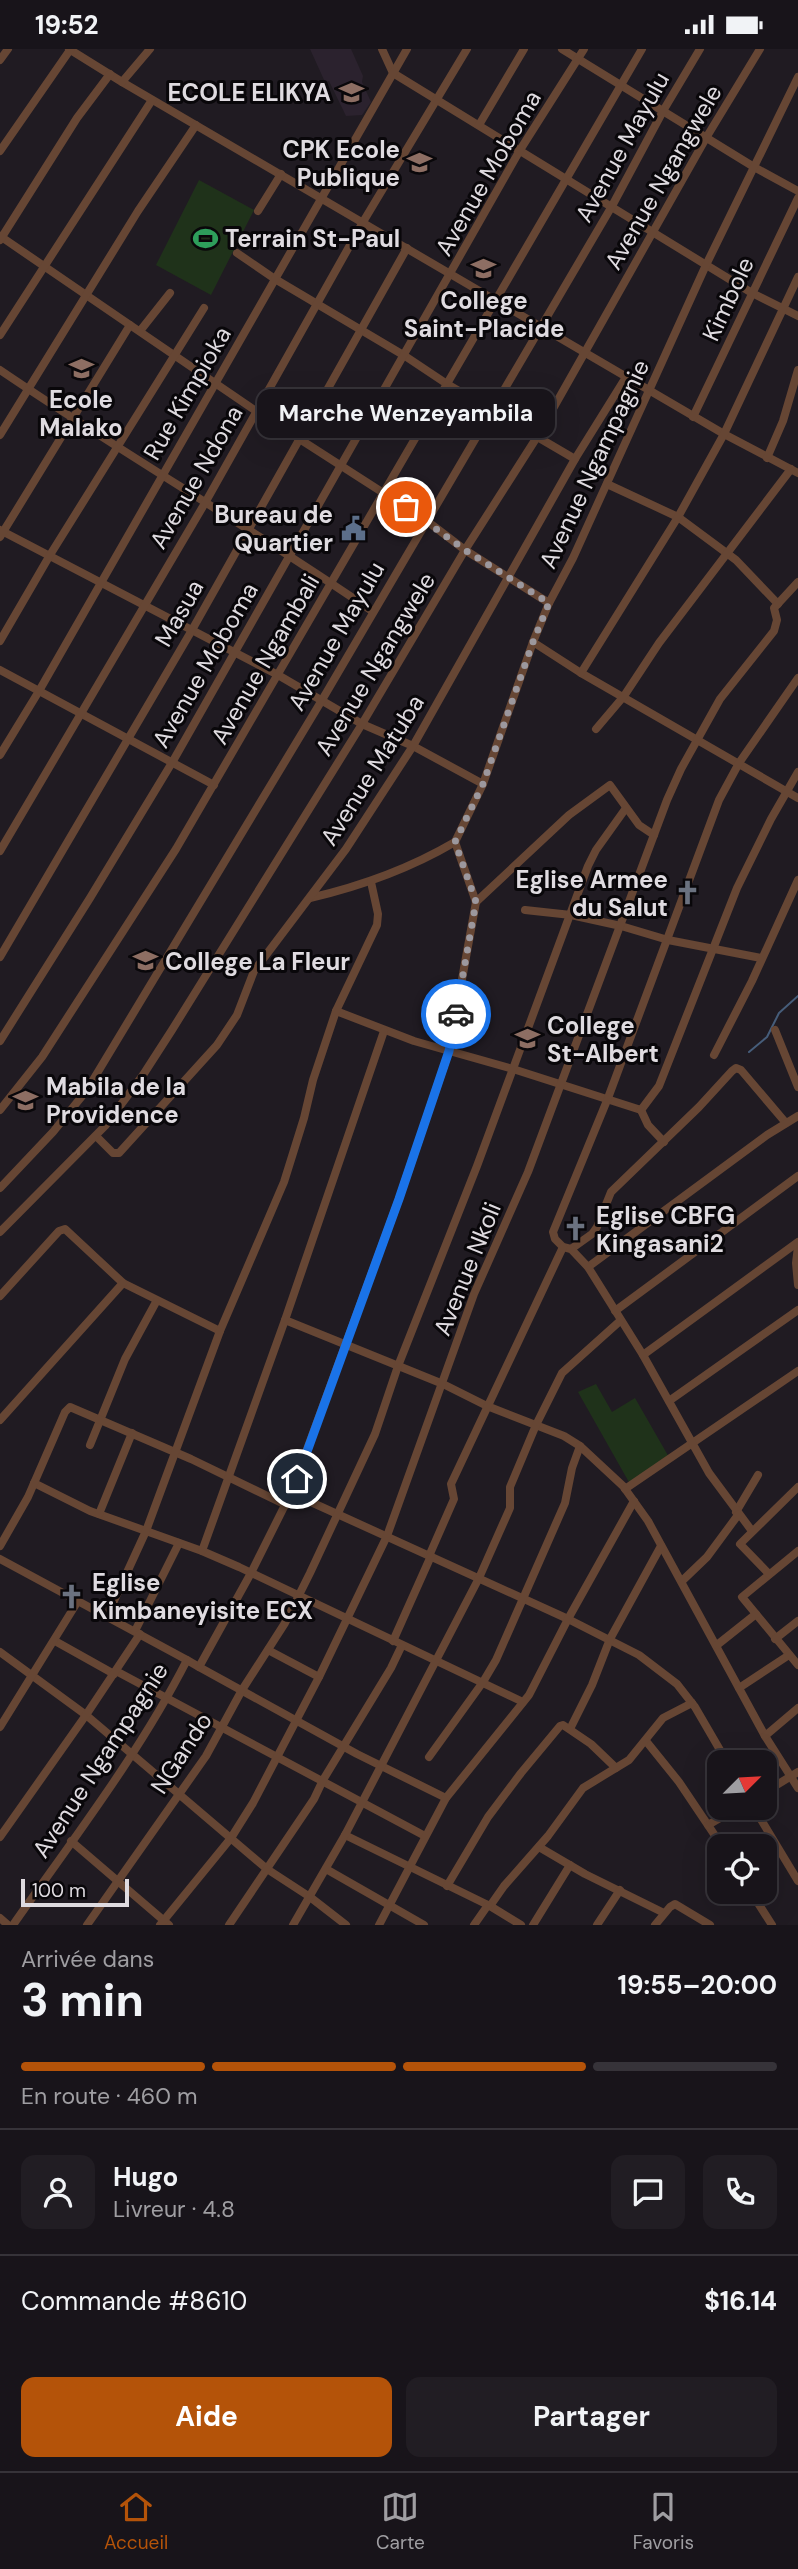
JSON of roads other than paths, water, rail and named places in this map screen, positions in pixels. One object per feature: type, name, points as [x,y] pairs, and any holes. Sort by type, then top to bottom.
[{"type":"street","points":[[0,60],[8,49]]},
{"type":"street","points":[[0,151],[70,49],[152,100],[724,435],[795,471],[727,553],[659,643],[624,696],[596,729]]},
{"type":"street","points":[[122,82],[150,49]]},
{"type":"street","points":[[382,49],[393,73],[752,293],[798,316]]},
{"type":"street","name":"Rue Kimpioka","points":[[0,755],[407,49]]},
{"type":"street","name":"Avenue Ndona","points":[[0,852],[205,503],[363,222],[467,49]]},
{"type":"street","points":[[479,125],[524,49]]},
{"type":"street","points":[[562,49],[754,167],[798,191]]},
{"type":"street","name":"Avenue Moboma","points":[[0,1041],[173,761],[520,150],[584,49]]},
{"type":"street","name":"Avenue Ngambali","points":[[0,1110],[42,1058],[139,909],[385,493],[642,49]]},
{"type":"street","name":"Avenue Mayulu","points":[[0,1188],[83,1097],[612,207],[663,111],[700,49]]},
{"type":"street","name":"Avenue Ngangwele","points":[[0,1232],[96,1136],[143,1075],[173,1030],[362,725],[465,550],[537,437],[706,138],[760,49]]},
{"type":"street","points":[[110,74],[63,139],[1,238],[256,411],[427,521],[508,579],[549,603]]},
{"type":"street","name":"Avenue Ngampagnie","points":[[10,1925],[132,1753],[168,1698],[187,1660],[198,1667],[286,1505],[346,1346],[449,1051],[476,902],[455,842],[483,784],[549,603],[573,558],[706,265],[798,77]]},
{"type":"street","points":[[0,335],[152,100]]},
{"type":"street","points":[[0,435],[138,211],[196,125]]},
{"type":"street","points":[[258,211],[281,174]]},
{"type":"street","name":"Kimbole","points":[[694,417],[798,198]]},
{"type":"street","name":"Masua","points":[[0,957],[192,630],[407,249]]},
{"type":"street","points":[[237,253],[447,384],[575,459]]},
{"type":"street","points":[[581,673],[678,517],[724,435],[798,277]]},
{"type":"street","points":[[140,331],[170,293]]},
{"type":"street","points":[[0,641],[50,555],[204,307]]},
{"type":"street","points":[[130,325],[1,533],[50,555],[278,675],[362,725],[412,745],[483,784]]},
{"type":"street","points":[[0,370],[372,611]]},
{"type":"street","points":[[767,457],[783,421],[798,370]]},
{"type":"street","name":"Avenue Matuba","points":[[96,1136],[115,1154],[119,1153],[217,1045],[237,1015],[246,996],[251,974],[346,849],[412,745],[575,459],[626,377]]},
{"type":"street","points":[[607,484],[678,517],[727,553],[775,608]]},
{"type":"street","name":"Avenue Nkoli","points":[[164,1923],[231,1838],[253,1803],[297,1721],[387,1536],[474,1294],[527,1172],[671,790],[720,699],[774,631],[777,620],[775,608],[798,582]]},
{"type":"street","points":[[533,642],[581,673],[798,798]]},
{"type":"street","points":[[0,670],[214,785]]},
{"type":"street","points":[[752,1531],[709,1473],[643,1355],[588,1267],[555,1239],[552,1233],[608,1098],[719,800],[739,763],[798,678]]},
{"type":"street","points":[[641,1110],[659,1086],[746,868],[798,772]]},
{"type":"street","points":[[476,902],[569,815],[608,786],[613,787],[639,825],[654,835]]},
{"type":"street","name":"NGando","points":[[87,1925],[206,1756],[298,1597],[375,1434],[398,1366],[588,866],[626,808]]},
{"type":"street","points":[[310,898],[371,882],[424,860],[455,842]]},
{"type":"street","points":[[714,1055],[752,981],[798,880]]},
{"type":"street","points":[[107,1616],[146,1531],[219,1331],[284,1182],[336,1011],[377,925],[378,914],[371,882]]},
{"type":"street","points":[[525,910],[571,915],[668,940],[761,958]]},
{"type":"street","points":[[336,1011],[384,1031],[641,1110],[648,1125],[664,1142]]},
{"type":"street","points":[[775,1030],[798,1087]]},
{"type":"street","points":[[202,1551],[384,1031]]},
{"type":"street","points":[[393,1641],[454,1499],[451,1485],[487,1406],[567,1248],[592,1234],[611,1192],[736,1069],[741,1070],[786,1123]]},
{"type":"street","points":[[588,1267],[798,1116]]},
{"type":"street","points":[[615,1311],[798,1176]]},
{"type":"street","points":[[0,1296],[62,1229],[69,1230],[123,1283],[156,1302],[219,1331]]},
{"type":"street","points":[[798,1244],[798,1285]]},
{"type":"street","points":[[643,1355],[798,1244]]},
{"type":"street","points":[[0,1420],[123,1283]]},
{"type":"street","points":[[90,1445],[125,1359],[156,1302]]},
{"type":"street","points":[[669,1401],[798,1310]]},
{"type":"street","points":[[285,1320],[443,1384],[487,1406],[564,1436],[580,1446],[634,1501],[682,1581],[765,1736],[795,1775],[798,1788]]},
{"type":"street","points":[[293,1925],[345,1835],[479,1579],[510,1508],[510,1487],[536,1425],[565,1370],[620,1321]]},
{"type":"street","points":[[625,1489],[798,1371]]},
{"type":"street","points":[[0,1546],[34,1483],[67,1409],[74,1407],[229,1476],[286,1505]]},
{"type":"street","points":[[99,1514],[132,1433]]},
{"type":"street","points":[[429,1757],[483,1682],[524,1599],[565,1503],[572,1468],[580,1446]]},
{"type":"street","points":[[682,1581],[707,1557],[737,1513],[758,1475]]},
{"type":"street","points":[[34,1483],[99,1514],[202,1551],[523,1702]]},
{"type":"street","points":[[769,1574],[741,1545],[798,1487]]},
{"type":"street","points":[[291,1493],[610,1639],[660,1669],[677,1684],[692,1703],[720,1750]]},
{"type":"street","points":[[379,1925],[446,1798],[523,1702],[634,1501]]},
{"type":"street","points":[[0,1837],[115,1673],[138,1633],[179,1543]]},
{"type":"street","points":[[570,1730],[610,1639],[661,1546]]},
{"type":"street","points":[[798,1551],[742,1597],[798,1665]]},
{"type":"street","points":[[0,1559],[187,1660]]},
{"type":"street","points":[[0,1727],[78,1601]]},
{"type":"street","points":[[716,1645],[756,1614]]},
{"type":"street","points":[[775,1639],[798,1621]]},
{"type":"street","points":[[55,1641],[168,1698],[425,1836]]},
{"type":"street","points":[[229,1925],[314,1799],[402,1646]]},
{"type":"street","points":[[268,1650],[319,1677]]},
{"type":"street","points":[[0,1652],[86,1715],[267,1869],[310,1896],[346,1925]]},
{"type":"street","points":[[739,1688],[789,1655]]},
{"type":"street","points":[[198,1667],[344,1747],[446,1798]]},
{"type":"street","points":[[474,1925],[539,1847],[583,1788],[629,1760],[665,1716],[692,1703]]},
{"type":"street","points":[[765,1736],[798,1708]]},
{"type":"street","points":[[447,1886],[488,1817],[560,1726],[591,1744],[616,1768]]},
{"type":"street","points":[[646,1741],[679,1782],[714,1834]]},
{"type":"street","points":[[777,1785],[795,1775]]},
{"type":"street","points":[[708,1825],[717,1820]]},
{"type":"street","points":[[761,1820],[798,1881]]},
{"type":"street","points":[[345,1835],[522,1925]]},
{"type":"street","points":[[71,1841],[164,1923]]},
{"type":"street","points":[[539,1847],[664,1913]]},
{"type":"street","points":[[533,1925],[570,1865]]},
{"type":"street","points":[[326,1869],[425,1925]]},
{"type":"street","points":[[597,1925],[620,1890]]},
{"type":"street","points":[[655,1925],[675,1904],[710,1925]]},
{"type":"street","points":[[759,1904],[772,1925]]},
{"type":"street","points":[[329,1925],[335,1916]]},
{"type":"street","points":[[0,1918],[10,1925]]},
{"type":"waterway","points":[[749,1052],[767,1037],[779,1013],[798,996]]},
{"type":"place","name":"ECOLE ELIKYA","points":[[351,92]]},
{"type":"place","name":"CPK Ecole Publique","points":[[420,163]]},
{"type":"place","name":"Terrain St-Paul","points":[[205,238]]},
{"type":"place","name":"College Saint-Placide","points":[[484,269]]},
{"type":"place","name":"Ecole Malako","points":[[81,368]]},
{"type":"place","name":"Marche Wenzeyambila","points":[[406,507]]},
{"type":"place","name":"Bureau de Quartier","points":[[353,528]]},
{"type":"place","name":"Eglise Armee du Salut","points":[[688,893]]},
{"type":"place","name":"College La Fleur","points":[[145,961]]},
{"type":"place","name":"College St-Albert","points":[[527,1039]]},
{"type":"place","name":"Mabila de la Providence","points":[[26,1100]]},
{"type":"place","name":"Eglise CBFG Kingasani2","points":[[576,1229]]},
{"type":"place","name":"Eglise Kimbaneyisite ECX","points":[[72,1596]]}]
